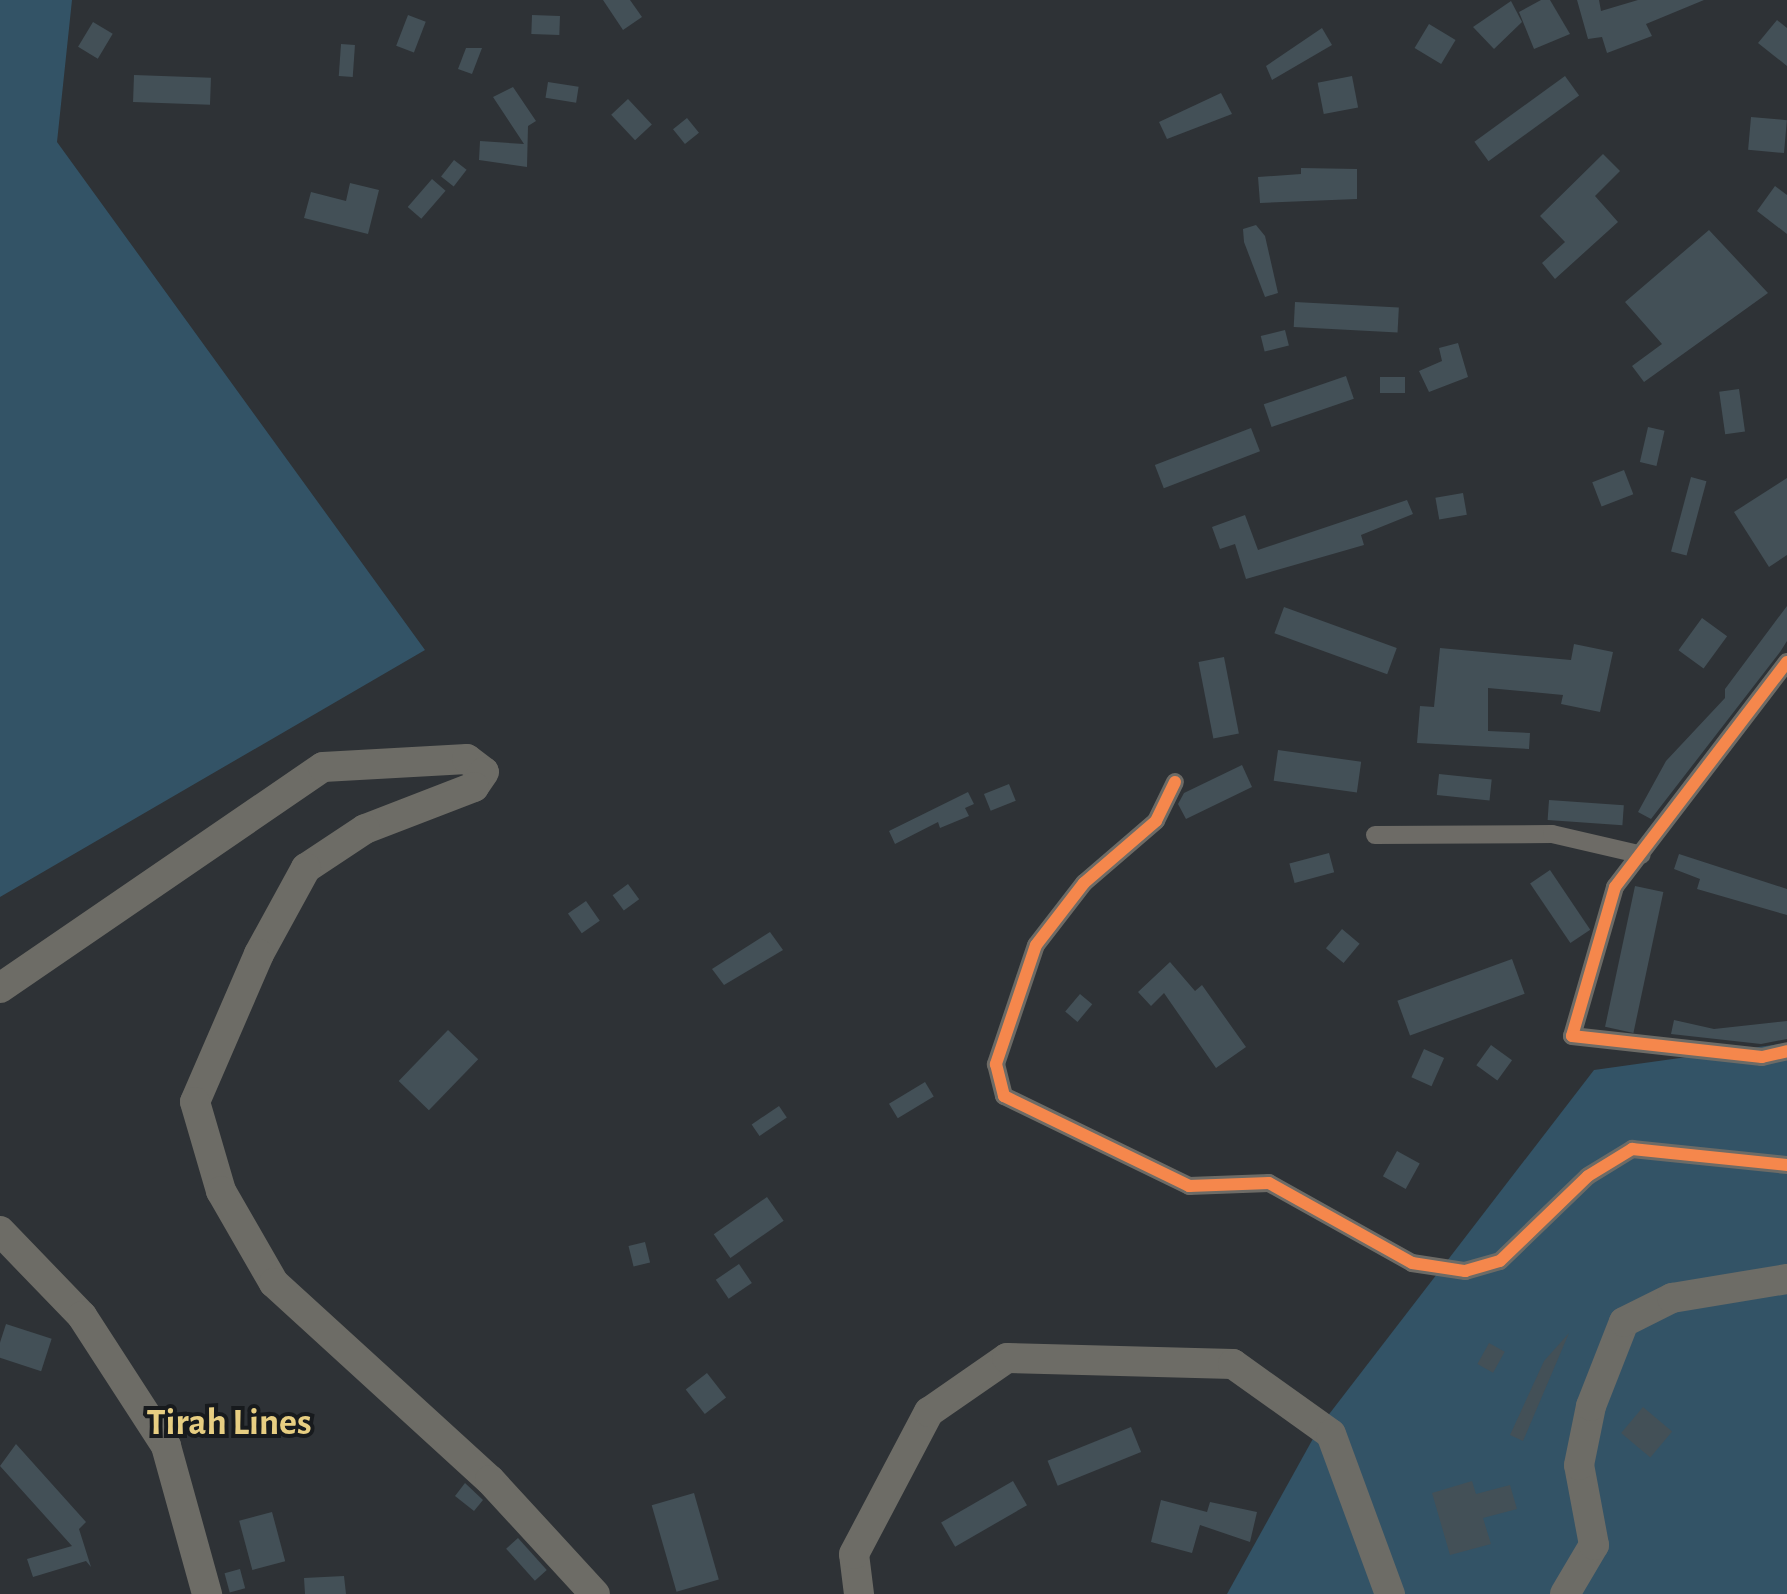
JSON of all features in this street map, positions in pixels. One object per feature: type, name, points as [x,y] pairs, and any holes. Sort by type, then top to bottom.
[{"type":"main road","points":[[0,988],[323,767],[467,759],[484,772],[474,787],[365,829],[306,868],[259,954],[195,1102],[221,1190],[274,1282],[490,1480],[594,1594]]},
{"type":"main road","points":[[0,1230],[82,1316],[166,1446],[207,1594]]},
{"type":"main road","points":[[1565,1594],[1594,1545],[1579,1465],[1591,1406],[1624,1322],[1672,1298],[1787,1279]]},
{"type":"main road","points":[[859,1594],[854,1554],[929,1412],[1007,1358],[1233,1364],[1331,1434],[1390,1594]]},
{"type":"street","points":[[1787,662],[1614,887],[1572,1036],[1762,1057],[1787,1051]]},
{"type":"street","points":[[1174,782],[1156,821],[1084,883],[1036,945],[996,1064],[1004,1096],[1189,1186],[1269,1183],[1412,1263],[1465,1271],[1500,1261],[1588,1176],[1632,1148],[1787,1165]]},
{"type":"street","points":[[1375,835],[1552,834],[1642,855]]},
{"type":"shaded area","points":[[0,0],[72,0],[57,142],[425,650],[0,897]]},
{"type":"shaded area","points":[[1787,1043],[1787,1594],[1227,1594],[1320,1426],[1594,1070]]},
{"type":"building","points":[[603,0],[630,0],[642,17],[623,30]]},
{"type":"building","points":[[1541,0],[1550,0],[1570,34],[1534,49],[1519,12]]},
{"type":"building","points":[[1577,0],[1599,0],[1601,11],[1638,0],[1704,0],[1646,24],[1652,36],[1607,53],[1602,37],[1588,39]]},
{"type":"building","points":[[1511,1],[1522,22],[1494,49],[1473,27]]},
{"type":"building","points":[[408,15],[426,22],[414,53],[396,46]]},
{"type":"building","points":[[532,15],[560,16],[559,35],[531,34]]},
{"type":"building","points":[[1777,20],[1787,28],[1787,66],[1758,43]]},
{"type":"building","points":[[93,22],[113,34],[98,59],[78,47]]},
{"type":"building","points":[[1429,24],[1456,40],[1441,64],[1415,48]]},
{"type":"building","points":[[1322,28],[1332,45],[1272,80],[1266,66]]},
{"type":"building","points":[[341,44],[355,45],[353,77],[339,76]]},
{"type":"building","points":[[466,48],[482,48],[472,74],[458,69]]},
{"type":"building","points":[[134,75],[211,78],[210,105],[133,102]]},
{"type":"building","points":[[1352,76],[1358,107],[1324,114],[1318,83]]},
{"type":"building","points":[[1565,76],[1579,95],[1488,161],[1474,142]]},
{"type":"building","points":[[548,82],[579,87],[576,103],[545,98]]},
{"type":"building","points":[[513,87],[536,121],[528,126],[527,167],[479,160],[480,141],[524,144],[493,97]]},
{"type":"building","points":[[1221,93],[1232,114],[1167,139],[1159,122]]},
{"type":"building","points":[[628,99],[652,125],[635,140],[611,115]]},
{"type":"building","points":[[1751,117],[1787,120],[1784,153],[1748,150]]},
{"type":"building","points":[[687,118],[699,133],[685,144],[673,129]]},
{"type":"building","points":[[1603,154],[1620,171],[1595,196],[1618,222],[1555,279],[1542,263],[1565,242],[1540,216]]},
{"type":"building","points":[[454,160],[467,170],[454,186],[441,177]]},
{"type":"building","points":[[1301,168],[1357,169],[1357,199],[1260,203],[1258,177],[1301,174]]},
{"type":"building","points":[[432,179],[446,191],[421,219],[408,207]]},
{"type":"building","points":[[350,183],[379,190],[368,234],[304,218],[311,192],[346,201]]},
{"type":"building","points":[[1775,186],[1787,195],[1787,234],[1757,211]]},
{"type":"building","points":[[1256,225],[1265,236],[1278,293],[1265,297],[1244,242],[1243,229]]},
{"type":"building","points":[[1709,230],[1768,293],[1644,382],[1632,366],[1662,344],[1625,302]]},
{"type":"building","points":[[1295,302],[1399,307],[1398,332],[1294,327]]},
{"type":"building","points":[[1285,330],[1289,346],[1265,352],[1261,336]]},
{"type":"building","points":[[1458,343],[1468,377],[1429,392],[1419,371],[1442,361],[1439,348]]},
{"type":"building","points":[[1346,376],[1354,399],[1272,427],[1264,404]]},
{"type":"building","points":[[1380,377],[1405,377],[1405,393],[1380,393]]},
{"type":"building","points":[[1739,389],[1745,432],[1725,434],[1719,392]]},
{"type":"building","points":[[1648,427],[1665,431],[1656,466],[1640,462]]},
{"type":"building","points":[[1251,428],[1260,451],[1164,488],[1155,465]]},
{"type":"building","points":[[1624,470],[1633,494],[1602,506],[1592,482]]},
{"type":"building","points":[[1691,477],[1706,481],[1687,556],[1671,551]]},
{"type":"building","points":[[1787,478],[1787,555],[1769,567],[1734,512]]},
{"type":"building","points":[[1463,493],[1467,515],[1439,520],[1435,498]]},
{"type":"building","points":[[1407,500],[1413,514],[1361,535],[1364,545],[1246,579],[1235,544],[1220,549],[1212,527],[1245,515],[1258,550]]},
{"type":"building","points":[[1787,606],[1787,641],[1780,652],[1651,819],[1638,812],[1666,761],[1725,698],[1725,689]]},
{"type":"building","points":[[1284,607],[1397,648],[1387,674],[1274,633]]},
{"type":"building","points":[[1702,618],[1727,636],[1704,669],[1678,650]]},
{"type":"building","points":[[1574,644],[1613,652],[1600,712],[1561,704],[1563,695],[1488,688],[1488,731],[1530,733],[1529,749],[1417,743],[1420,706],[1434,707],[1440,648],[1571,660]]},
{"type":"building","points":[[1224,657],[1239,734],[1213,739],[1198,662]]},
{"type":"building","points":[[1278,750],[1361,762],[1357,792],[1274,781]]},
{"type":"building","points":[[1242,765],[1252,787],[1186,819],[1178,804],[1184,793]]},
{"type":"building","points":[[1439,774],[1492,780],[1490,800],[1437,795]]},
{"type":"building","points":[[1009,784],[1016,801],[991,811],[984,794]]},
{"type":"building","points":[[968,792],[974,804],[965,808],[969,816],[940,828],[938,822],[895,844],[889,831]]},
{"type":"building","points":[[1549,800],[1624,805],[1622,825],[1548,820]]},
{"type":"building","points":[[1329,853],[1334,872],[1295,883],[1289,864]]},
{"type":"building","points":[[1679,854],[1787,889],[1787,915],[1697,889],[1700,879],[1674,869]]},
{"type":"building","points":[[1550,870],[1590,930],[1570,943],[1530,883]]},
{"type":"building","points":[[628,884],[639,899],[624,911],[613,895]]},
{"type":"building","points":[[1635,886],[1663,892],[1633,1033],[1605,1027]]},
{"type":"building","points":[[586,901],[600,921],[582,933],[568,914]]},
{"type":"building","points":[[1342,929],[1360,944],[1344,963],[1326,948]]},
{"type":"building","points":[[770,932],[783,950],[724,985],[712,969]]},
{"type":"building","points":[[1512,959],[1525,994],[1410,1035],[1397,1001]]},
{"type":"building","points":[[1170,962],[1195,991],[1202,985],[1246,1047],[1216,1068],[1164,993],[1151,1006],[1138,992]]},
{"type":"building","points":[[1080,994],[1092,1004],[1077,1022],[1065,1012]]},
{"type":"building","points":[[1674,1020],[1714,1029],[1787,1021],[1787,1039],[1761,1044],[1671,1034]]},
{"type":"building","points":[[448,1030],[478,1059],[429,1110],[399,1081]]},
{"type":"building","points":[[1491,1045],[1512,1060],[1497,1081],[1476,1065]]},
{"type":"building","points":[[1424,1049],[1444,1058],[1431,1086],[1411,1077]]},
{"type":"building","points":[[925,1082],[934,1097],[898,1118],[889,1104]]},
{"type":"building","points":[[779,1106],[787,1118],[759,1136],[752,1124]]},
{"type":"building","points":[[1397,1151],[1420,1164],[1406,1189],[1383,1176]]},
{"type":"building","points":[[767,1197],[784,1221],[730,1258],[714,1234]]},
{"type":"building","points":[[645,1242],[650,1262],[634,1266],[629,1246]]},
{"type":"building","points":[[739,1264],[752,1283],[729,1299],[716,1280]]},
{"type":"building","points":[[6,1324],[52,1339],[41,1371],[0,1358]]},
{"type":"building","points":[[1569,1333],[1523,1441],[1510,1435],[1544,1361]]},
{"type":"building","points":[[1489,1343],[1505,1352],[1493,1373],[1477,1364]]},
{"type":"building","points":[[707,1373],[726,1397],[705,1414],[686,1390]]},
{"type":"building","points":[[1643,1407],[1672,1431],[1650,1457],[1621,1433]]},
{"type":"building","points":[[1131,1427],[1141,1452],[1058,1486],[1048,1461]]},
{"type":"building","points":[[16,1444],[86,1522],[79,1529],[91,1567],[86,1561],[33,1577],[27,1559],[72,1546],[0,1466]]},
{"type":"building","points":[[1013,1481],[1027,1505],[955,1547],[941,1522]]},
{"type":"building","points":[[1472,1481],[1476,1494],[1510,1485],[1517,1509],[1483,1518],[1491,1544],[1450,1555],[1432,1493]]},
{"type":"building","points":[[465,1483],[483,1500],[474,1511],[455,1496]]},
{"type":"building","points":[[694,1493],[719,1580],[677,1592],[652,1505]]},
{"type":"building","points":[[1161,1500],[1207,1512],[1210,1502],[1257,1512],[1250,1542],[1200,1525],[1192,1553],[1151,1542]]},
{"type":"building","points":[[272,1512],[285,1561],[252,1570],[239,1521]]},
{"type":"building","points":[[518,1538],[547,1570],[535,1581],[506,1549]]},
{"type":"building","points":[[240,1569],[245,1588],[230,1592],[225,1573]]},
{"type":"building","points":[[344,1576],[346,1594],[305,1594],[304,1578]]},
{"type":"cycle path","points":[[1787,662],[1615,887],[1572,1036],[1762,1057],[1787,1051]]},
{"type":"cycle path","points":[[1175,782],[1156,821],[1084,883],[1036,945],[996,1064],[1004,1096],[1189,1186],[1269,1183],[1412,1263],[1465,1271],[1500,1261],[1588,1176],[1632,1149],[1787,1165]]},
{"type":"district","name":"Tirah Lines","points":[[229,1424]]}]
